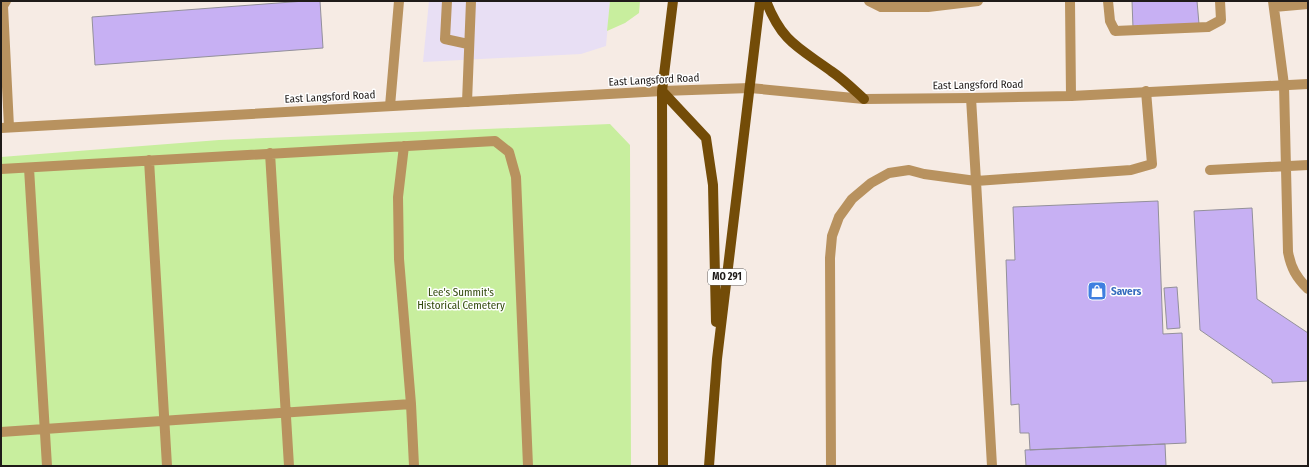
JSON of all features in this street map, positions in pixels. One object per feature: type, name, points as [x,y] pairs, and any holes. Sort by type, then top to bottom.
[{"type":"main road","points":[[663,466],[662,91],[673,1]]},
{"type":"main road","name":"MO 291","points":[[709,466],[717,359],[760,1]]},
{"type":"main road","points":[[766,1],[773,20],[789,40],[803,52],[832,71],[864,99]]},
{"type":"main road","points":[[662,91],[706,138],[713,185],[717,359]]},
{"type":"street","points":[[5,128],[3,6],[6,1]]},
{"type":"street","points":[[390,106],[399,1]]},
{"type":"street","points":[[447,1],[445,39],[468,44]]},
{"type":"street","points":[[467,102],[468,44],[471,1]]},
{"type":"street","points":[[869,1],[881,7],[928,7],[978,1]]},
{"type":"street","points":[[1070,1],[1072,96]]},
{"type":"street","points":[[1108,1],[1110,21],[1115,31],[1208,27],[1221,20],[1220,1]]},
{"type":"street","points":[[1308,4],[1274,4],[1284,85],[1288,252],[1291,268],[1298,279],[1308,289]]},
{"type":"street","name":"East Langsford Road","points":[[5,128],[662,91],[750,88],[864,99],[1072,96],[1146,91],[1308,84]]},
{"type":"street","points":[[831,466],[830,258],[832,236],[839,217],[852,199],[871,183],[888,172],[909,170],[924,174],[976,181],[1131,170],[1152,164],[1146,91]]},
{"type":"street","points":[[971,98],[992,466]]},
{"type":"street","points":[[1,169],[495,141],[509,152],[516,178],[528,466]]},
{"type":"street","points":[[404,146],[398,197],[399,251],[411,404],[414,466]]},
{"type":"street","points":[[270,153],[289,466]]},
{"type":"street","points":[[149,160],[167,466]]},
{"type":"street","points":[[1210,170],[1308,165]]},
{"type":"street","points":[[29,168],[47,466]]},
{"type":"street","points":[[1,432],[411,404]]},
{"type":"shaded area","points":[[429,1],[610,1],[606,46],[581,54],[423,62]]},
{"type":"green space","points":[[610,1],[640,1],[639,13],[625,23],[607,31]]},
{"type":"green space","name":"Lee's Summit's Historical Cemetery","points":[[610,124],[630,145],[631,466],[1,466],[1,157],[219,140]]},
{"type":"building","points":[[320,1],[323,48],[95,65],[92,17]]},
{"type":"building","points":[[1132,1],[1197,1],[1199,24],[1133,28]]},
{"type":"building","points":[[1158,201],[1163,334],[1182,333],[1186,443],[1030,450],[1029,433],[1020,433],[1019,404],[1011,405],[1006,260],[1015,260],[1013,207]]},
{"type":"building","points":[[1252,208],[1257,299],[1308,333],[1308,381],[1272,383],[1272,380],[1200,330],[1194,211]]},
{"type":"building","points":[[1177,287],[1180,328],[1167,329],[1164,288]]},
{"type":"building","points":[[1165,444],[1166,466],[1026,466],[1025,450]]},
{"type":"place","name":"Savers","points":[[1097,291]]}]
